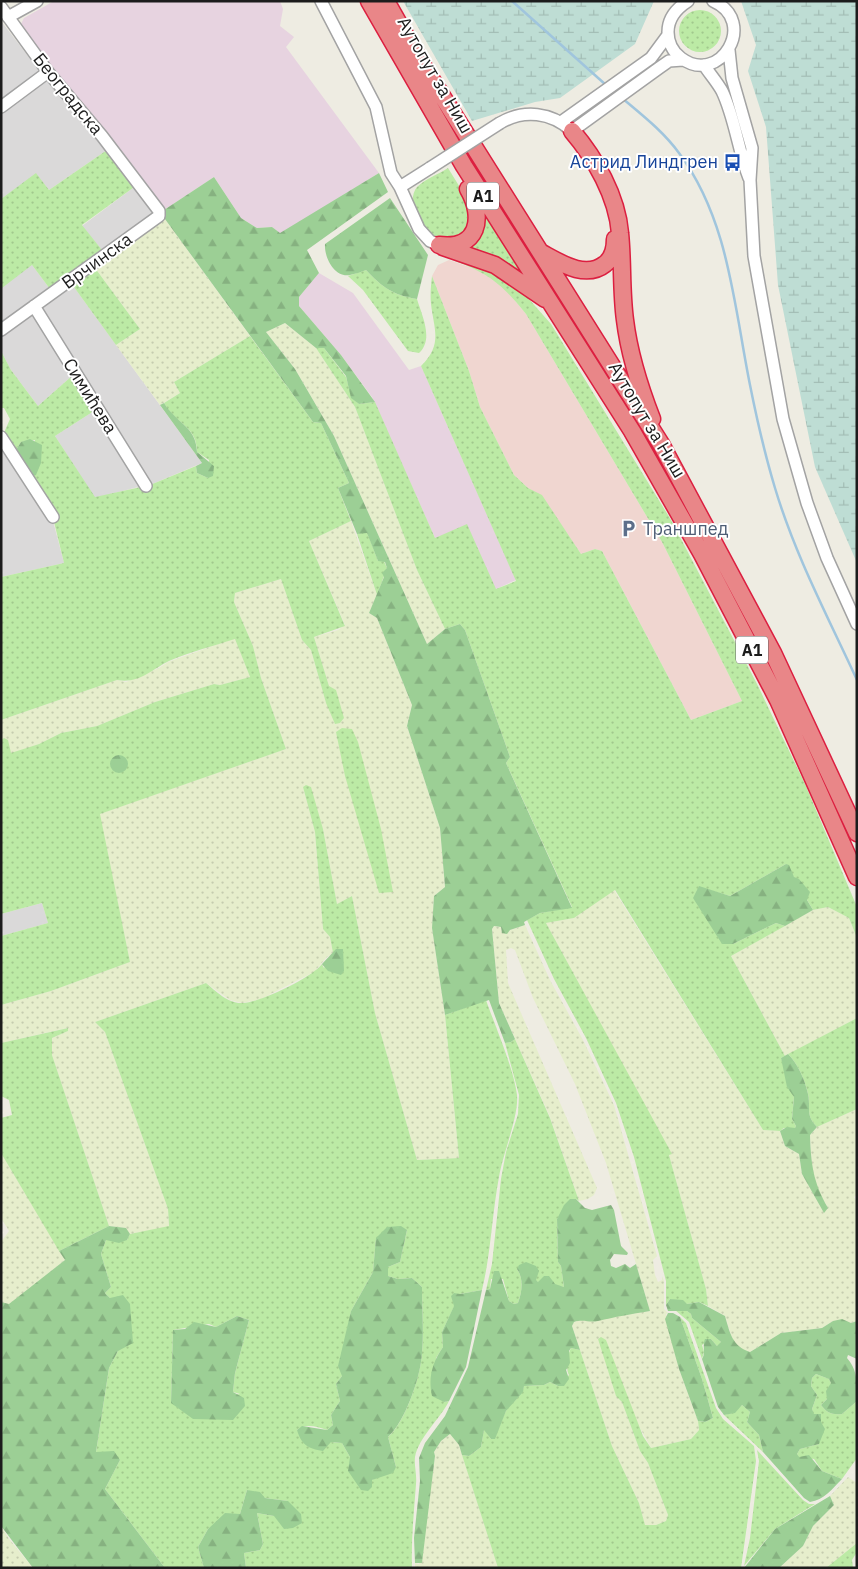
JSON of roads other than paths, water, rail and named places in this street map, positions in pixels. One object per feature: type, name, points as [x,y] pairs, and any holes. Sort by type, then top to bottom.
[{"type":"highway","name":"Аутопут за Ниш","points":[[369,1],[464,166],[632,431],[702,554],[778,700],[857,877]]},
{"type":"highway","name":"Аутопут за Ниш","points":[[386,1],[420,61],[661,444],[773,653],[857,833]]},
{"type":"highway","points":[[418,85],[432,124],[470,193],[478,213],[473,233],[466,241],[451,247],[439,245]]},
{"type":"highway","points":[[538,251],[573,268],[585,270],[602,266],[613,253],[615,243],[613,222],[569,129]]},
{"type":"highway","points":[[569,129],[590,155],[616,210],[620,232],[625,324],[633,359],[661,444]]},
{"type":"highway","points":[[439,245],[495,265],[553,305]]},
{"type":"street","points":[[8,17],[37,1]]},
{"type":"street","points":[[321,1],[376,107],[387,162],[419,229],[430,241],[439,245]]},
{"type":"street","points":[[569,129],[580,109],[655,54],[668,35],[673,15],[688,1]]},
{"type":"street","points":[[668,35],[674,51],[683,60],[693,64],[704,65],[720,59],[729,50],[734,37],[733,23],[726,11],[713,1]]},
{"type":"street","name":"Београдска","points":[[1,7],[48,72],[138,180]]},
{"type":"street","points":[[729,50],[732,78],[752,148],[750,180],[756,277],[791,451],[819,537],[857,624]]},
{"type":"street","points":[[569,129],[590,117],[669,61],[683,60]]},
{"type":"street","points":[[704,65],[718,85],[728,106],[742,160],[750,180]]},
{"type":"street","points":[[1,107],[48,72]]},
{"type":"street","points":[[400,187],[510,117],[528,114],[549,117],[569,129]]},
{"type":"street","name":"Врчинска","points":[[1,330],[159,216],[158,207],[138,180]]},
{"type":"street","name":"Симићева","points":[[34,306],[146,486]]},
{"type":"street","points":[[1,437],[53,517]]},
{"type":"waterway","points":[[512,1],[606,85]]},
{"type":"waterway","points":[[622,98],[673,145],[696,179],[709,206],[727,264],[755,411],[775,488],[802,562],[857,680]]},
{"type":"place","name":"Астрид Линдгрен","points":[[732,162]]},
{"type":"place","name":"Траншпед","points":[[629,529]]}]
